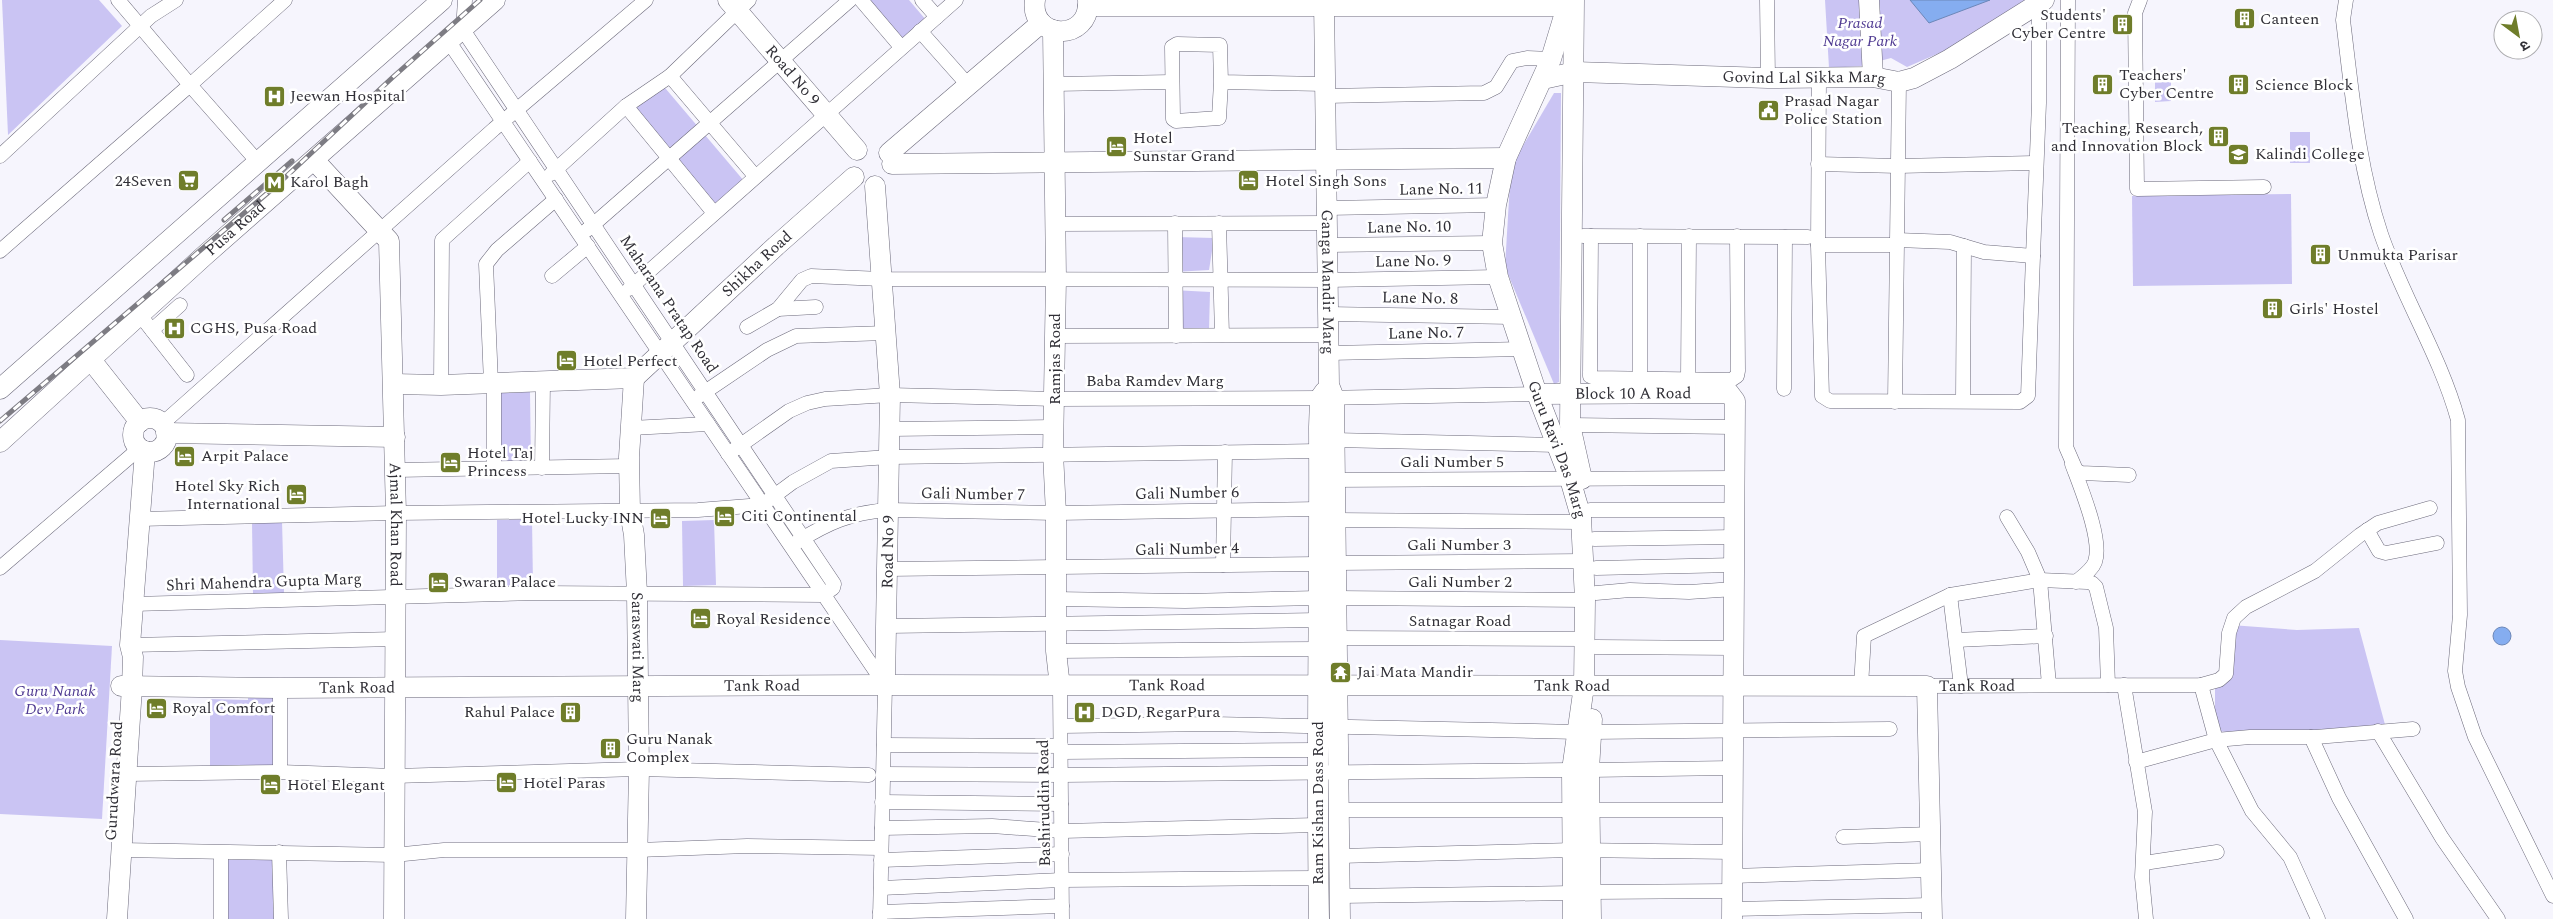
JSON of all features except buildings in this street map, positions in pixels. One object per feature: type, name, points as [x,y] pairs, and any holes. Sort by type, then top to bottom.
[{"type":"street","points":[[118,0],[258,162]]},
{"type":"street","points":[[0,156],[151,16],[176,0]]},
{"type":"street","points":[[2,245],[190,85],[284,0]]},
{"type":"street","points":[[0,389],[442,0]]},
{"type":"street","points":[[456,36],[465,0]]},
{"type":"street","name":"Pusa Road","points":[[0,442],[91,360],[146,323],[314,160],[495,0]]},
{"type":"street","points":[[395,436],[164,428],[153,418],[140,422],[133,434],[134,439],[142,450],[150,452],[160,448],[164,428],[503,122],[646,0]]},
{"type":"street","points":[[552,276],[584,241],[595,225],[850,0]]},
{"type":"street","points":[[860,0],[901,47]]},
{"type":"street","points":[[922,0],[937,17]]},
{"type":"street","points":[[620,294],[635,284],[825,113],[956,0]]},
{"type":"street","name":"Ramjas Road","points":[[1035,0],[1035,11],[1047,27],[1054,84],[1056,278],[1054,454],[1056,651],[1060,687]]},
{"type":"street","points":[[1767,0],[1768,78]]},
{"type":"street","points":[[1869,0],[1873,78]]},
{"type":"street","points":[[2068,0],[2066,447],[2092,525],[2096,555],[2090,568],[2076,582]]},
{"type":"street","points":[[2140,0],[2135,13],[2137,189],[2264,187]]},
{"type":"street","points":[[2346,0],[2343,20],[2362,165],[2371,201],[2382,236],[2451,392],[2458,420],[2460,615],[2455,671],[2458,687],[2475,737],[2553,896]]},
{"type":"street","points":[[1819,78],[1818,164],[1813,241],[1822,396],[1830,401],[2020,402],[2028,396],[2041,2]]},
{"type":"street","name":"Govind Lal Sikka Marg","points":[[1543,79],[1575,72],[1768,78],[1873,78],[1899,82],[1914,78],[1950,60],[2041,2]]},
{"type":"street","points":[[1506,158],[1054,163],[890,159],[873,144],[857,150],[850,166],[854,177],[863,184],[875,186],[886,180],[890,159],[968,85],[1047,27],[1060,32],[1074,28],[1084,19],[1088,3],[1570,3]]},
{"type":"street","name":"Ganga Mandir Marg","points":[[1324,3],[1329,344],[1326,446],[1327,564],[1328,598],[1336,638],[1328,686]]},
{"type":"street","name":"Guru Ravi Das Marg","points":[[1570,3],[1543,79],[1506,158],[1496,205],[1492,243],[1498,277],[1524,349],[1537,394],[1557,444],[1576,479]]},
{"type":"street","name":"Guru Ravi Das Marg","points":[[1570,3],[1582,236],[1570,392],[1570,425],[1576,479],[1585,516],[1594,539],[1590,565]]},
{"type":"street","points":[[543,181],[626,106],[670,76],[738,4]]},
{"type":"street","name":"Road No 9","points":[[738,4],[782,61],[857,150]]},
{"type":"street","points":[[920,31],[968,85]]},
{"type":"street","name":"Maharana Pratap Road","points":[[456,36],[518,110],[635,284],[692,400],[885,685]]},
{"type":"street","name":"Maharana Pratap Road","points":[[456,36],[503,122],[620,294],[706,391],[740,446],[834,584],[833,588],[823,595]]},
{"type":"street","points":[[1177,44],[1220,45],[1221,82],[1219,118],[1176,121],[1172,116],[1172,47],[1177,44]]},
{"type":"street","points":[[1221,82],[1325,90],[1484,93],[1496,87],[1512,60],[1518,58],[1551,59]]},
{"type":"street","points":[[670,76],[755,176]]},
{"type":"street","points":[[1054,84],[1172,82]]},
{"type":"street","points":[[1895,402],[1899,82]]},
{"type":"street","points":[[626,106],[714,213]]},
{"type":"street","name":"Ajmal Khan Road","points":[[314,160],[389,241],[396,470],[394,919]]},
{"type":"street","points":[[441,385],[442,240],[530,161]]},
{"type":"street","points":[[1818,164],[1898,166],[2036,163]]},
{"type":"street","name":"Shikha Road","points":[[667,347],[854,177]]},
{"type":"street","name":"Road No 9","points":[[875,186],[890,395],[884,745],[876,774],[882,802],[880,916]]},
{"type":"street","points":[[494,468],[486,264],[509,239],[556,199]]},
{"type":"street","name":"Lane No. 11","points":[[1055,224],[1219,223],[1496,205]]},
{"type":"street","points":[[1176,223],[1176,336]]},
{"type":"street","points":[[1219,223],[1222,336]]},
{"type":"street","points":[[1737,236],[1737,376],[1731,380],[1595,378],[1589,374],[1582,236],[1737,236],[1785,237],[1813,241],[1950,242],[1984,252],[2033,256]]},
{"type":"street","points":[[1640,236],[1640,378]]},
{"type":"street","points":[[1688,379],[1689,236]]},
{"type":"street","points":[[1784,389],[1785,237]]},
{"type":"street","name":"Lane No. 10","points":[[1327,245],[1492,243]]},
{"type":"street","points":[[1963,401],[1964,246]]},
{"type":"street","name":"Lane No. 9","points":[[778,309],[802,280],[808,276],[882,279],[1328,280],[1498,277]]},
{"type":"street","points":[[180,305],[146,323],[187,375]]},
{"type":"street","points":[[747,327],[778,309],[816,307]]},
{"type":"street","name":"Lane No. 8","points":[[1328,314],[1512,317]]},
{"type":"street","points":[[692,400],[767,350],[796,336],[886,333]]},
{"type":"street","name":"Lane No. 7","points":[[1055,336],[1222,336],[1329,344],[1524,349]]},
{"type":"street","points":[[394,384],[441,385],[634,378],[667,347]]},
{"type":"street","points":[[91,360],[140,422]]},
{"type":"street","name":"Saraswati Marg","points":[[634,378],[629,466],[630,512],[634,535],[637,593],[639,769],[636,919]]},
{"type":"street","points":[[542,468],[543,381]]},
{"type":"street","name":"Block 10 A Road","points":[[1537,394],[1570,392],[1729,393],[1735,401],[1734,427]]},
{"type":"street","name":"Baba Ramdev Marg","points":[[728,454],[789,411],[807,403],[825,399],[890,395],[1055,399],[1328,394],[1537,394]]},
{"type":"street","points":[[631,428],[708,424]]},
{"type":"street","points":[[1570,425],[1734,427],[1735,589],[1732,899]]},
{"type":"street","points":[[890,429],[1054,427]]},
{"type":"street","points":[[139,519],[396,513],[630,512],[698,510],[762,505],[811,471],[831,461],[889,457],[1225,452],[1326,446],[1557,444]]},
{"type":"street","points":[[0,568],[142,450]]},
{"type":"street","name":"Gurudwara Road","points":[[107,919],[127,687],[133,657],[130,645],[142,450]]},
{"type":"street","points":[[1223,565],[1225,452]]},
{"type":"street","points":[[2071,461],[2076,470],[2086,475],[2129,475]]},
{"type":"street","points":[[396,470],[629,466]]},
{"type":"street","name":"Gali Number 5","points":[[1327,480],[1734,478]]},
{"type":"street","points":[[2318,919],[2290,857],[2252,811],[2216,740],[2201,685],[2219,680],[2226,674],[2228,633],[2234,618],[2246,607],[2315,571],[2368,530],[2394,518],[2430,508]]},
{"type":"street","name":"Gali Number 7","points":[[790,546],[843,517],[862,512],[888,510],[1056,513]]},
{"type":"street","name":"Gali Number 6","points":[[1056,513],[1224,510],[1327,514]]},
{"type":"street","points":[[1327,514],[1585,516],[1734,510]]},
{"type":"street","name":"Guru Ravi Das Marg","points":[[1585,516],[1590,565],[1590,686],[1580,770],[1582,892],[1590,919]]},
{"type":"street","points":[[2007,516],[2028,552],[2040,580],[2049,685]]},
{"type":"street","points":[[2368,530],[2379,551],[2386,553],[2437,543]]},
{"type":"street","points":[[1594,539],[1735,537]]},
{"type":"street","name":"Gali Number 4","points":[[887,570],[1327,564]]},
{"type":"street","name":"Gali Number 3","points":[[1327,564],[1735,565]]},
{"type":"street","points":[[1861,686],[1864,636],[1950,595],[2040,580],[2092,583],[2096,587],[2106,628],[2108,685]]},
{"type":"street","name":"Gali Number 2","points":[[1056,600],[1186,601],[1328,598],[1590,597],[1630,590],[1690,592],[1735,589]]},
{"type":"street","name":"Shri Mahendra Gupta Marg","points":[[133,604],[396,596],[637,593],[823,595]]},
{"type":"street","points":[[1950,595],[1961,686]]},
{"type":"street","name":"Ganga Mandir Marg","points":[[1328,598],[1319,620],[1319,649],[1328,686]]},
{"type":"street","points":[[887,626],[1319,620]]},
{"type":"street","points":[[1956,640],[2046,636]]},
{"type":"street","name":"Satnagar Road","points":[[1336,638],[1734,648]]},
{"type":"street","points":[[130,645],[396,639]]},
{"type":"street","points":[[1056,651],[1319,649]]},
{"type":"street","points":[[2124,685],[2145,812],[2142,876],[2146,919]]},
{"type":"street","name":"Tank Road","points":[[127,687],[2201,685]]},
{"type":"street","name":"Ram Kishan Dass Road","points":[[1328,686],[1338,727],[1340,919]]},
{"type":"street","name":"Ram Kishan Dass Road","points":[[1319,919],[1317,728],[1328,686]]},
{"type":"street","points":[[1340,896],[1582,892],[1732,899],[1932,912],[1927,686]]},
{"type":"street","name":"Gurudwara Road","points":[[117,919],[127,774],[127,687]]},
{"type":"street","name":"Bashiruddin Road","points":[[1060,687],[1062,912]]},
{"type":"street","points":[[280,688],[280,772]]},
{"type":"street","points":[[1061,726],[1214,724],[1317,728],[1584,732],[1890,729]]},
{"type":"street","points":[[2136,762],[2216,740],[2250,737],[2311,737],[2413,729]]},
{"type":"street","points":[[2378,731],[2442,838],[2498,919]]},
{"type":"street","points":[[2311,737],[2339,798],[2406,919]]},
{"type":"street","points":[[884,745],[1061,749],[1317,750]]},
{"type":"street","points":[[127,774],[280,772],[394,776],[639,769],[876,774],[1061,775],[1734,768]]},
{"type":"street","points":[[882,802],[1061,804]]},
{"type":"street","points":[[1339,810],[1733,810]]},
{"type":"street","points":[[882,828],[992,826],[1062,831],[1318,825]]},
{"type":"street","points":[[1843,837],[1931,834]]},
{"type":"street","points":[[122,850],[394,855],[444,850],[638,850],[747,846],[881,854],[1062,854]]},
{"type":"street","points":[[1339,856],[1582,850],[1732,852]]},
{"type":"street","points":[[279,852],[281,919]]},
{"type":"street","points":[[2144,863],[2217,852]]},
{"type":"street","points":[[221,853],[221,919]]},
{"type":"street","points":[[1732,899],[1931,870]]},
{"type":"street","points":[[880,888],[1062,880],[1318,878]]},
{"type":"street","name":"Guru Ravi Das Marg","points":[[1573,919],[1582,892]]},
{"type":"street","points":[[880,916],[1062,912]]},
{"type":"green space","points":[[2,0],[99,0],[122,26],[8,135]]},
{"type":"green space","points":[[852,0],[909,0],[926,20],[894,48]]},
{"type":"green space","name":"Prasad Nagar Park","points":[[1825,0],[2037,0],[1997,28],[1907,67],[1891,58],[1861,66],[1829,68]]},
{"type":"green space","points":[[2171,71],[2171,101],[2155,102],[2155,72]]},
{"type":"green space","points":[[660,82],[744,181],[712,209],[627,110]]},
{"type":"green space","points":[[1554,93],[1561,93],[1559,382],[1554,384],[1505,267],[1511,166]]},
{"type":"green space","points":[[2290,132],[2310,132],[2310,163],[2290,163]]},
{"type":"green space","points":[[2291,194],[2292,284],[2133,286],[2132,196]]},
{"type":"green space","points":[[1176,237],[1214,238],[1209,270],[1174,272]]},
{"type":"green space","points":[[1173,290],[1210,292],[1209,330],[1170,333]]},
{"type":"green space","points":[[530,392],[531,465],[497,465],[497,393]]},
{"type":"green space","points":[[532,519],[533,586],[497,586],[497,520]]},
{"type":"green space","points":[[714,520],[716,585],[683,586],[682,521]]},
{"type":"green space","points":[[282,521],[284,593],[253,594],[252,522]]},
{"type":"green space","points":[[2231,625],[2297,630],[2359,628],[2387,732],[2311,738],[2215,731],[2215,679],[2226,675]]},
{"type":"green space","name":"Guru Nanak Dev Park","points":[[0,640],[112,646],[102,819],[0,814]]},
{"type":"green space","points":[[276,697],[276,768],[210,769],[210,699],[248,700],[248,698]]},
{"type":"green space","points":[[273,859],[274,919],[226,919],[226,860]]},
{"type":"water","points":[[1910,0],[1990,0],[1929,23]]},
{"type":"water","points":[[2502,627],[2508,630],[2511,636],[2508,642],[2502,645],[2496,642],[2493,636],[2496,630]]},
{"type":"railway","points":[[0,421],[277,185],[393,77],[480,0]]},
{"type":"railway","points":[[224,220],[292,161]]},
{"type":"place","name":"Canteen","points":[[2244,19]]},
{"type":"place","name":"Students' Cyber Centre","points":[[2122,24]]},
{"type":"place","name":"Teachers' Cyber Centre","points":[[2103,84]]},
{"type":"place","name":"Science Block","points":[[2239,85]]},
{"type":"place","name":"Jeewan Hospital","points":[[274,96]]},
{"type":"place","name":"Prasad Nagar Police Station","points":[[1768,110]]},
{"type":"place","name":"Teaching, Research, and Innovation Block","points":[[2219,137]]},
{"type":"place","name":"Hotel Sunstar Grand","points":[[1117,147]]},
{"type":"place","name":"Kalindi College","points":[[2239,154]]},
{"type":"place","name":"24Seven","points":[[188,181]]},
{"type":"place","name":"Hotel Singh Sons","points":[[1249,181]]},
{"type":"place","name":"Karol Bagh","points":[[274,182]]},
{"type":"place","name":"Unmukta Parisar","points":[[2321,255]]},
{"type":"place","name":"Girls' Hostel","points":[[2273,309]]},
{"type":"place","name":"CGHS, Pusa Road","points":[[174,328]]},
{"type":"place","name":"Hotel Perfect","points":[[567,361]]},
{"type":"place","name":"Arpit Palace","points":[[185,456]]},
{"type":"place","name":"Hotel Taj Princess","points":[[451,462]]},
{"type":"place","name":"Hotel Sky Rich International","points":[[296,495]]},
{"type":"place","name":"Citi Continental","points":[[725,516]]},
{"type":"place","name":"Hotel Lucky INN","points":[[660,518]]},
{"type":"place","name":"Swaran Palace","points":[[438,582]]},
{"type":"place","name":"Royal Residence","points":[[700,619]]},
{"type":"place","name":"Jai Mata Mandir","points":[[1341,672]]},
{"type":"place","name":"Royal Comfort","points":[[156,708]]},
{"type":"place","name":"Rahul Palace","points":[[571,712]]},
{"type":"place","name":"DGD, RegarPura","points":[[1085,712]]},
{"type":"place","name":"Guru Nanak Complex","points":[[610,748]]},
{"type":"place","name":"Hotel Paras","points":[[507,783]]},
{"type":"place","name":"Hotel Elegant","points":[[271,785]]}]
